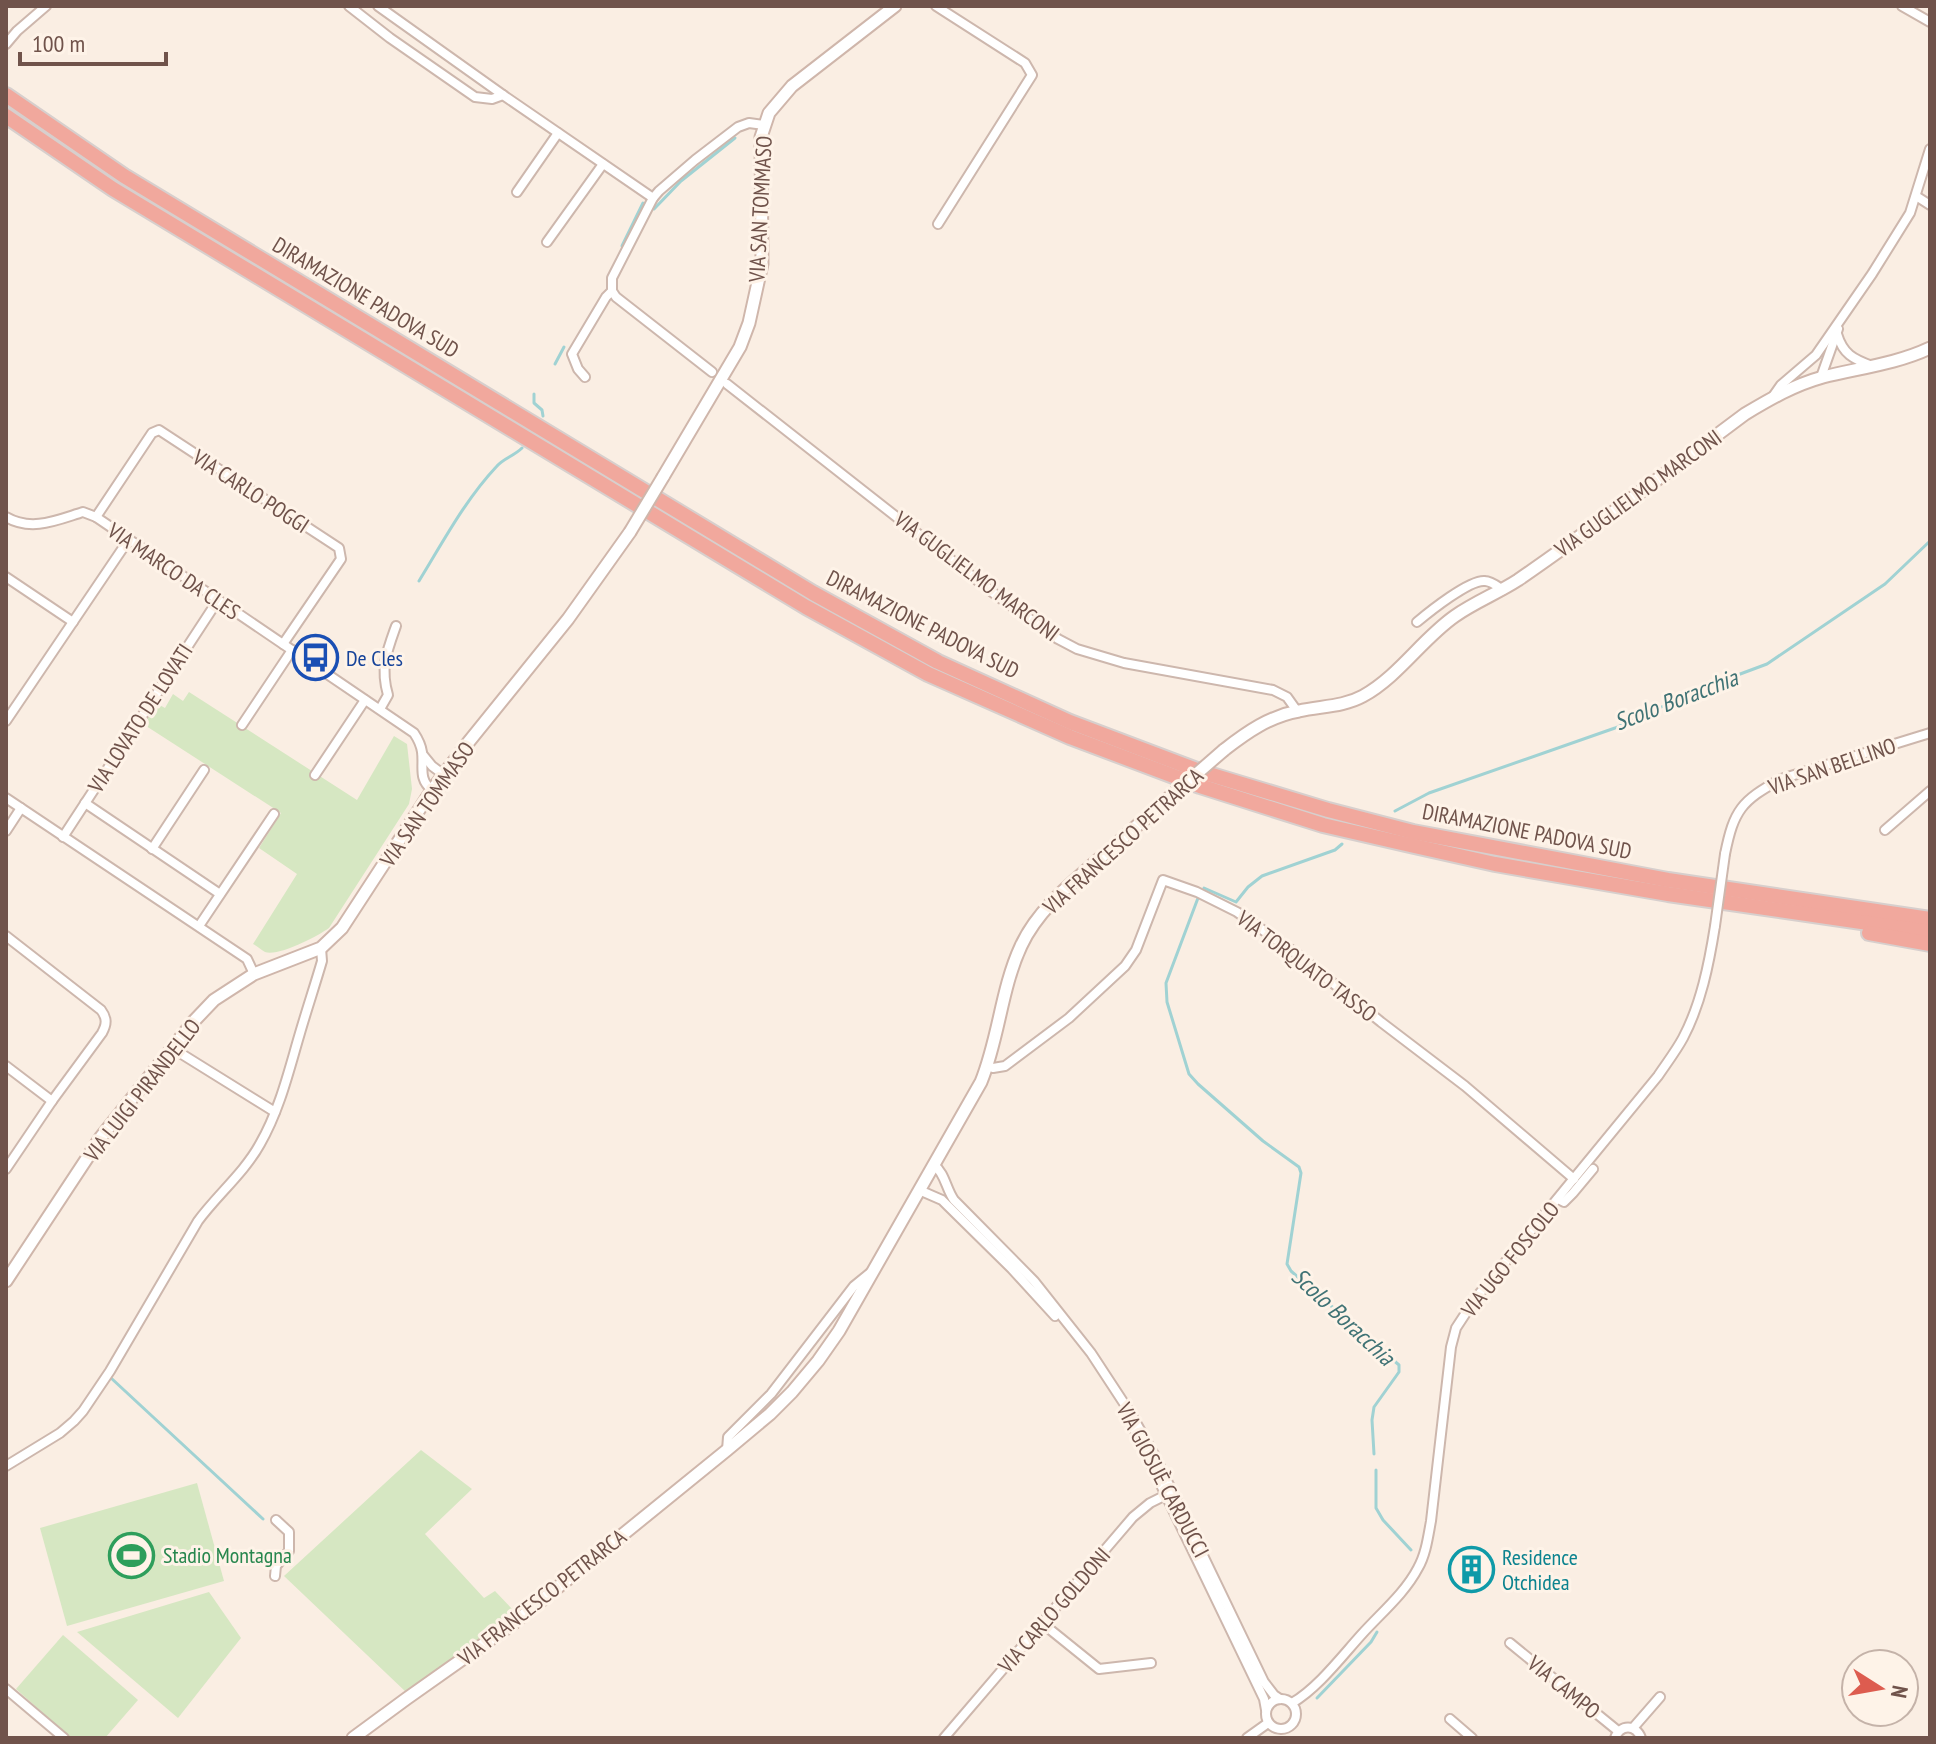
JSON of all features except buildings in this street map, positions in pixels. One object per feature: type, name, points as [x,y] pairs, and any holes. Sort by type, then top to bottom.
[{"type":"highway","name":"DIRAMAZIONE PADOVA SUD","points":[[6,95],[124,176],[813,593],[938,662],[1070,722],[1202,772],[1413,832],[1668,880],[1930,919]]},
{"type":"highway","name":"DIRAMAZIONE PADOVA SUD","points":[[6,116],[113,189],[806,607],[943,680],[1084,742],[1200,786],[1323,825],[1495,864],[1668,894],[1930,932]]},
{"type":"highway","points":[[1775,910],[1868,933],[1930,944]]},
{"type":"street","points":[[6,44],[46,6]]},
{"type":"street","points":[[349,6],[475,97],[492,99],[503,95]]},
{"type":"street","points":[[378,6],[653,198]]},
{"type":"street","name":"VIA SAN TOMMASO","points":[[321,948],[342,928],[432,790],[568,619],[630,532],[740,347],[749,323],[762,264],[761,137],[774,105],[792,86],[895,6]]},
{"type":"street","points":[[936,6],[1025,63],[1032,75],[938,224]]},
{"type":"street","points":[[1902,6],[1930,22]]},
{"type":"street","points":[[712,372],[616,297],[612,291],[612,278],[659,191],[738,127],[749,123],[764,125]]},
{"type":"street","points":[[517,192],[558,133]]},
{"type":"street","name":"VIA GUGLIELMO MARCONI","points":[[1774,396],[1781,385],[1816,355],[1872,274],[1910,213],[1930,149]]},
{"type":"street","points":[[547,242],[603,164]]},
{"type":"street","points":[[1916,196],[1930,205]]},
{"type":"street","points":[[585,377],[572,354],[612,291]]},
{"type":"street","name":"VIA GUGLIELMO MARCONI","points":[[727,384],[996,595],[1058,639],[1077,649],[1124,663],[1273,690],[1287,697],[1297,711],[1343,705],[1379,686],[1442,626],[1503,590],[1745,414],[1794,386],[1820,378],[1840,320]]},
{"type":"street","points":[[1837,333],[1841,347],[1857,360],[1873,366]]},
{"type":"street","points":[[1816,355],[1813,365],[1820,378],[1912,356],[1930,348]]},
{"type":"street","name":"VIA CARLO POGGI","points":[[96,517],[152,433],[159,430],[339,548],[341,559],[283,644]]},
{"type":"street","name":"VIA MARCO DA CLES","points":[[6,517],[23,525],[41,525],[83,512],[96,517],[414,733],[423,754],[444,775]]},
{"type":"street","points":[[6,721],[129,539]]},
{"type":"street","points":[[6,577],[73,622]]},
{"type":"street","points":[[1417,622],[1444,600],[1479,581],[1491,582],[1503,590]]},
{"type":"street","name":"VIA LOVATO DE LOVATI","points":[[63,837],[218,600]]},
{"type":"street","points":[[380,709],[388,695],[383,677],[387,651],[396,626]]},
{"type":"street","points":[[242,725],[292,650]]},
{"type":"street","points":[[315,775],[365,700]]},
{"type":"street","name":"VIA FRANCESCO PETRARCA","points":[[353,1738],[515,1622],[770,1414],[818,1361],[839,1331],[973,1097],[987,1066],[1012,969],[1029,931],[1040,916],[1063,891],[1224,750],[1262,723],[1297,711]]},
{"type":"street","name":"VIA SAN BELLINO","points":[[1725,854],[1735,817],[1745,802],[1758,792],[1781,779],[1930,733]]},
{"type":"street","name":"VIA MARCO DA CLES","points":[[423,754],[422,776],[432,790]]},
{"type":"street","points":[[152,849],[204,770]]},
{"type":"street","points":[[1885,830],[1930,791]]},
{"type":"street","points":[[6,798],[247,959],[254,974]]},
{"type":"street","points":[[85,803],[220,894]]},
{"type":"street","points":[[6,831],[21,808]]},
{"type":"street","points":[[199,926],[274,814]]},
{"type":"street","name":"VIA UGO FOSCOLO","points":[[1292,1703],[1308,1693],[1409,1584],[1420,1566],[1431,1521],[1451,1347],[1456,1328],[1475,1299],[1658,1076],[1683,1037],[1699,1000],[1711,954],[1725,854]]},
{"type":"street","name":"VIA TORQUATO TASSO","points":[[987,1066],[1005,1066],[1069,1018],[1125,966],[1136,950],[1163,880],[1197,892],[1237,912],[1297,954],[1465,1086],[1574,1179]]},
{"type":"street","points":[[6,936],[106,1016],[102,1033],[6,1169]]},
{"type":"street","points":[[6,1466],[60,1433],[83,1411],[198,1221],[259,1147],[289,1073],[322,961],[321,948]]},
{"type":"street","name":"VIA LUIGI PIRANDELLO","points":[[6,1281],[101,1137],[194,1021],[214,1000],[254,974],[321,948]]},
{"type":"street","points":[[172,1048],[275,1112]]},
{"type":"street","points":[[6,1066],[52,1101]]},
{"type":"street","name":"VIA GIOSUÈ CARDUCCI","points":[[934,1165],[943,1174],[948,1192],[954,1200],[1034,1281],[1091,1353],[1131,1414],[1156,1458],[1169,1494],[1264,1699],[1266,1710]]},
{"type":"street","points":[[1558,1199],[1564,1202],[1593,1169]]},
{"type":"street","name":"VIA GIOSUÈ CARDUCCI","points":[[919,1190],[942,1200],[1012,1269],[1080,1347],[1132,1426],[1264,1682],[1280,1699]]},
{"type":"street","name":"VIA FRANCESCO PETRARCA","points":[[727,1450],[728,1437],[771,1394],[854,1286],[874,1271]]},
{"type":"street","name":"VIA CARLO GOLDONI","points":[[944,1738],[1133,1517],[1150,1503],[1169,1494]]},
{"type":"street","points":[[275,1576],[276,1566],[289,1551],[289,1532],[276,1520]]},
{"type":"street","points":[[1042,1623],[1099,1669],[1151,1663]]},
{"type":"street","name":"VIA CAMPO","points":[[1510,1643],[1617,1734]]},
{"type":"street","points":[[6,1702],[10,1692],[64,1738]]},
{"type":"street","points":[[1633,1728],[1660,1697]]},
{"type":"street","points":[[1280,1699],[1292,1703],[1296,1717],[1290,1732],[1268,1723],[1266,1710],[1271,1702],[1280,1699]]},
{"type":"street","points":[[1450,1719],[1472,1738]]},
{"type":"street","points":[[1247,1738],[1268,1723]]},
{"type":"street","points":[[1617,1734],[1626,1727],[1633,1728],[1641,1738]]},
{"type":"green space","points":[[189,692],[357,800],[394,736],[407,744],[412,789],[409,804],[329,928],[298,945],[271,953],[253,944],[297,874],[259,848],[281,813],[143,724],[156,703],[165,708],[173,694],[183,701]]},
{"type":"green space","points":[[421,1450],[472,1489],[425,1534],[484,1598],[495,1591],[515,1612],[407,1693],[284,1576]]},
{"type":"green space","name":"Stadio Montagna","points":[[197,1483],[224,1581],[67,1626],[40,1528]]},
{"type":"green space","points":[[209,1592],[241,1638],[178,1718],[77,1632]]},
{"type":"green space","points":[[63,1635],[138,1700],[105,1738],[71,1738],[16,1689]]},
{"type":"waterway","points":[[654,209],[681,181],[735,138]]},
{"type":"waterway","points":[[622,246],[643,203]]},
{"type":"waterway","points":[[555,364],[564,347]]},
{"type":"waterway","points":[[534,394],[534,403],[542,410],[543,416]]},
{"type":"waterway","points":[[419,581],[485,479],[500,463],[522,448]]},
{"type":"waterway","name":"Scolo Boracchia","points":[[1395,811],[1429,793],[1615,728],[1708,686],[1767,664],[1885,584],[1930,541]]},
{"type":"waterway","name":"Scolo Boracchia","points":[[1204,888],[1236,902],[1262,876],[1335,850],[1342,844]]},
{"type":"waterway","name":"Scolo Boracchia","points":[[1198,898],[1166,983],[1167,1002],[1189,1074],[1263,1141],[1299,1167],[1301,1173],[1287,1264],[1291,1271],[1399,1365],[1399,1372],[1374,1407],[1374,1454]]},
{"type":"waterway","points":[[111,1378],[263,1519]]},
{"type":"waterway","name":"Scolo Boracchia","points":[[1376,1470],[1376,1508],[1411,1550]]},
{"type":"waterway","name":"Scolo Boracchia","points":[[1317,1698],[1377,1632]]},
{"type":"place","name":"De Cles","points":[[315,658]]},
{"type":"place","name":"Stadio Montagna","points":[[132,1555]]},
{"type":"place","name":"Residence Otchidea","points":[[1471,1570]]}]
